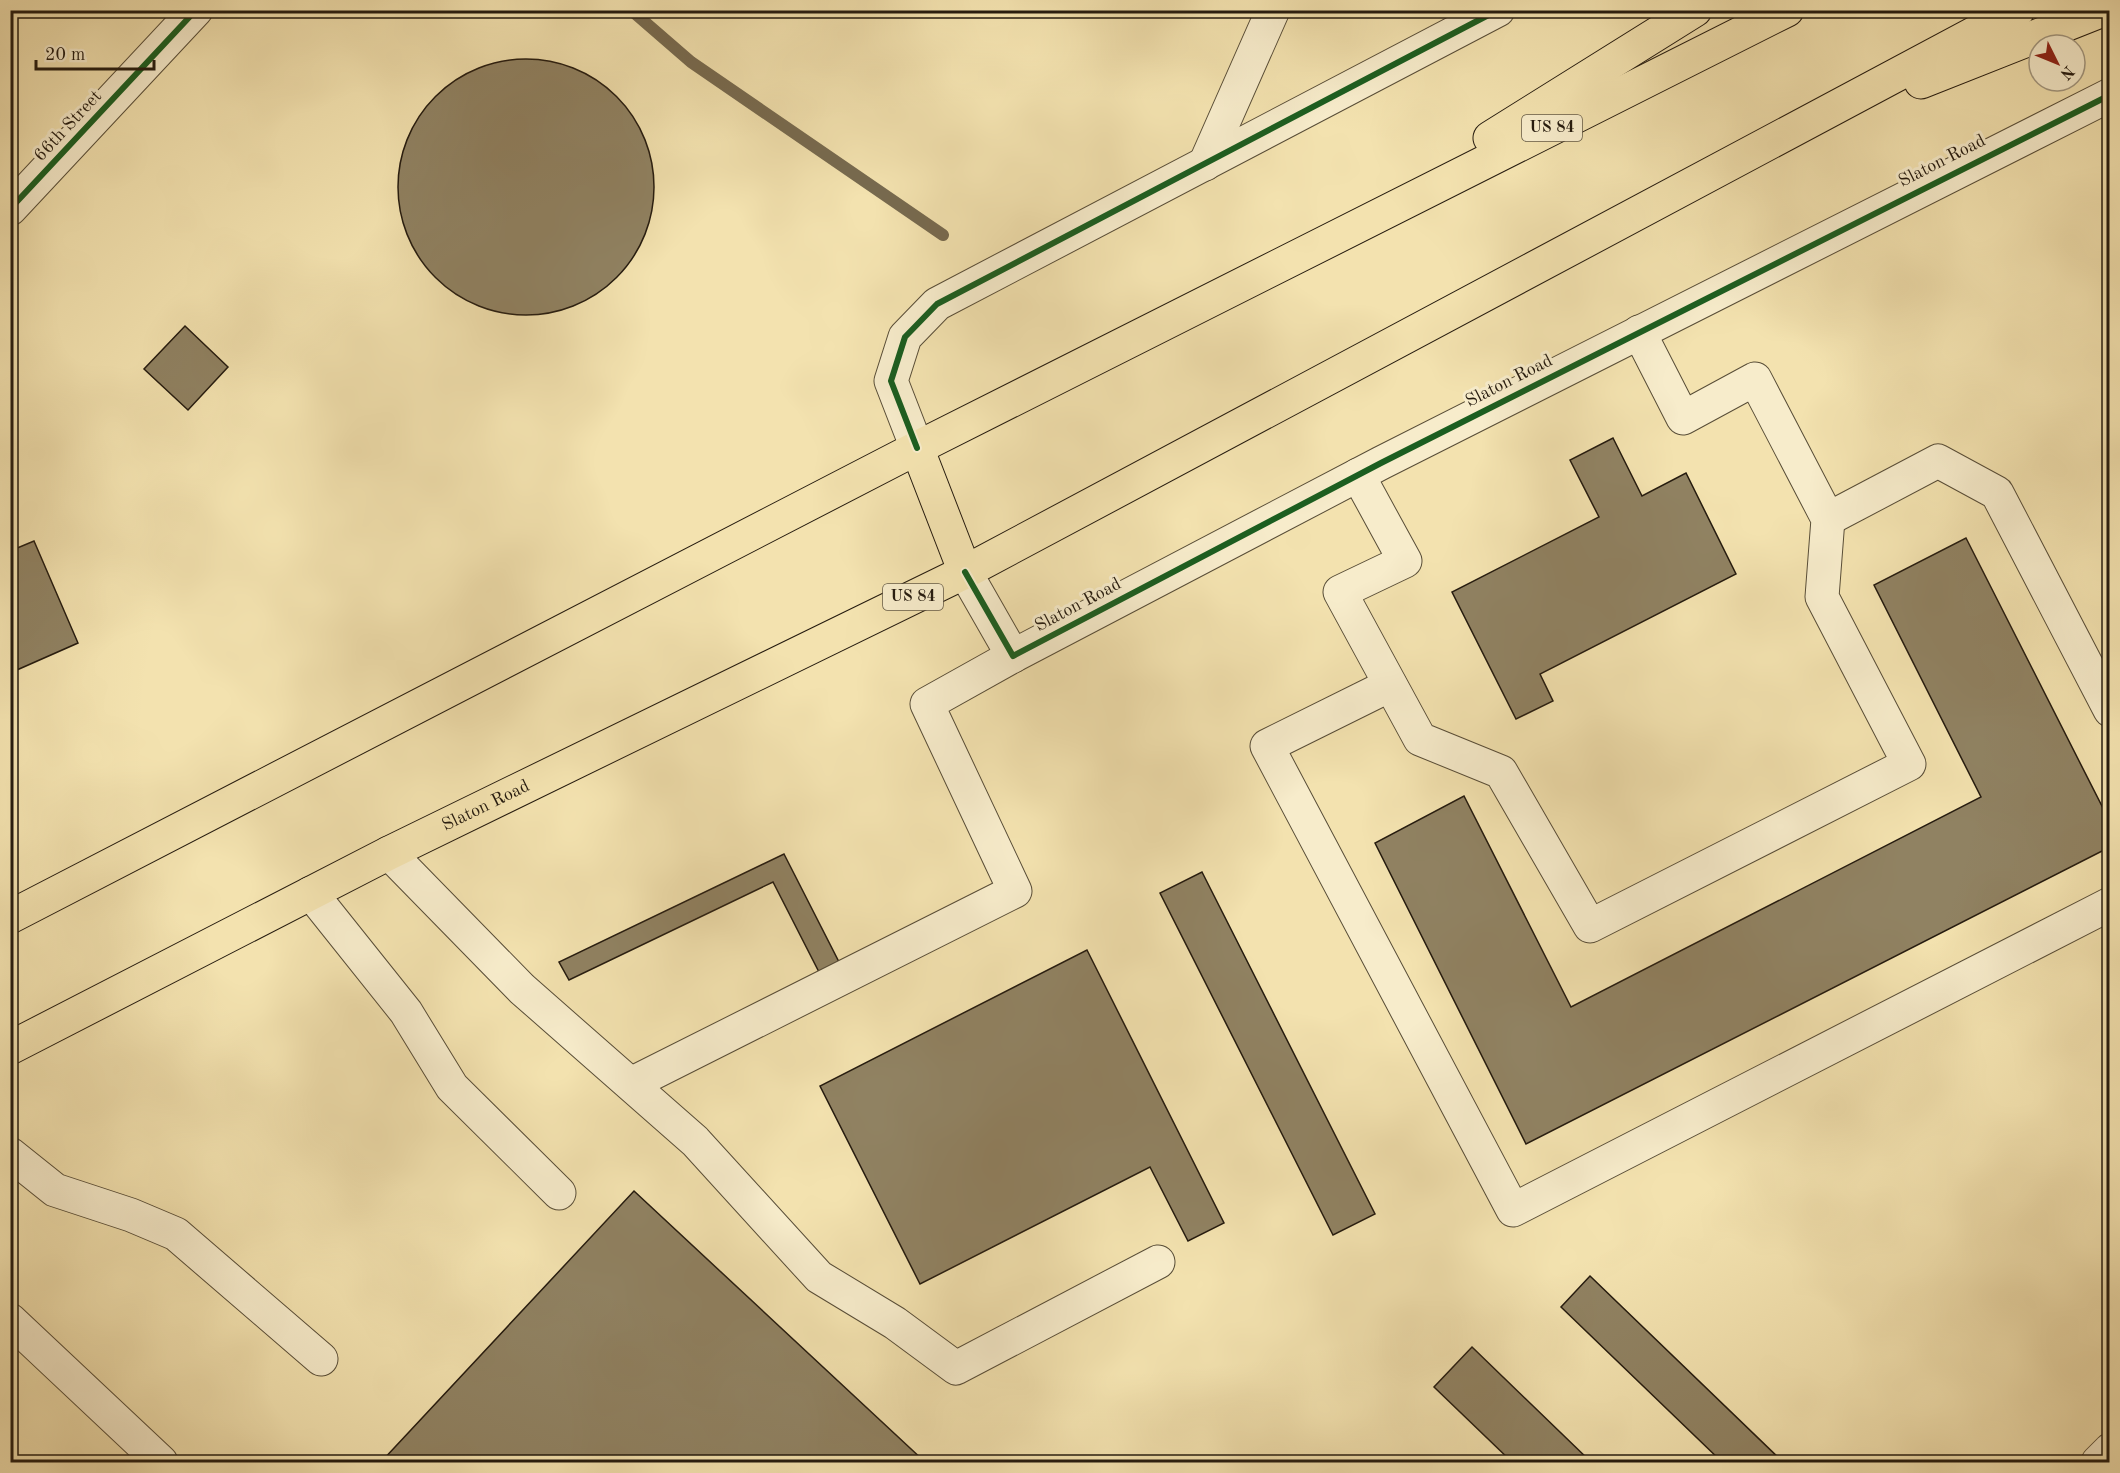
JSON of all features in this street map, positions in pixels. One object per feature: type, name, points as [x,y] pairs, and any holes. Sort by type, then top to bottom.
[{"type":"highway","points":[[1317,246],[1695,10]]},
{"type":"highway","name":"US 84","points":[[10,917],[917,448],[1787,10]]},
{"type":"highway","name":"Slaton Road","points":[[10,1048],[389,853],[966,572],[2018,10]]},
{"type":"highway","points":[[1804,126],[2038,38],[2103,10]]},
{"type":"highway","points":[[917,448],[966,572]]},
{"type":"street","name":"66th Street","points":[[10,209],[196,10]]},
{"type":"street","points":[[1205,164],[1274,10]]},
{"type":"street","points":[[917,448],[891,381],[905,337],[937,304],[1498,10]]},
{"type":"street","name":"Slaton Road","points":[[631,1084],[1015,891],[927,704],[1358,475],[2109,95]]},
{"type":"street","points":[[1358,475],[1405,561],[1340,592],[1420,738],[1501,772],[1590,926],[1909,764],[1822,597],[1828,519],[1755,379],[1683,418],[1639,332]]},
{"type":"street","points":[[1828,519],[1938,460],[1997,493],[2109,710]]},
{"type":"street","points":[[966,572],[1013,657]]},
{"type":"street","points":[[1390,685],[1267,747],[1513,1210],[2109,904]]},
{"type":"street","points":[[389,853],[522,988],[695,1141],[819,1277],[894,1323],[956,1368],[1158,1262]]},
{"type":"street","points":[[311,893],[406,1012],[452,1087],[559,1193]]},
{"type":"street","points":[[10,1154],[55,1190],[131,1215],[176,1234],[321,1359]]},
{"type":"street","points":[[10,1320],[161,1462]]},
{"type":"street","points":[[2098,1462],[2109,1450]]},
{"type":"building","points":[[513,59],[539,59],[575,68],[597,80],[617,96],[633,116],[645,138],[652,162],[654,187],[652,212],[645,236],[633,258],[617,278],[597,294],[575,306],[539,315],[513,315],[477,306],[455,294],[435,278],[419,258],[407,236],[398,200],[398,174],[407,138],[419,116],[435,96],[455,80],[477,68]]},
{"type":"building","points":[[185,326],[228,367],[188,410],[144,369]]},
{"type":"building","points":[[1613,438],[1642,496],[1686,473],[1736,574],[1540,674],[1553,701],[1516,719],[1452,592],[1599,517],[1570,460]]},
{"type":"building","points":[[1966,538],[2110,822],[2110,847],[1526,1144],[1375,843],[1464,796],[1571,1007],[1981,797],[1874,585]]},
{"type":"building","points":[[34,541],[78,643],[10,673],[10,551]]},
{"type":"building","points":[[784,854],[840,964],[820,974],[773,882],[569,980],[559,962]]},
{"type":"building","points":[[1202,872],[1375,1214],[1333,1235],[1160,893]]},
{"type":"building","points":[[1087,950],[1224,1223],[1188,1241],[1150,1167],[920,1284],[820,1086]]},
{"type":"building","points":[[634,1191],[925,1462],[381,1462]]},
{"type":"building","points":[[1590,1276],[1783,1462],[1722,1462],[1561,1307]]},
{"type":"building","points":[[1472,1347],[1591,1462],[1512,1462],[1434,1387]]},
{"type":"waterway","points":[[631,10],[691,62],[943,235]]},
{"type":"cycle path","points":[[10,209],[196,10]]},
{"type":"cycle path","points":[[917,448],[891,381],[905,337],[937,304],[1498,10]]},
{"type":"cycle path","points":[[965,572],[1013,656],[1381,463],[2110,95]]}]
